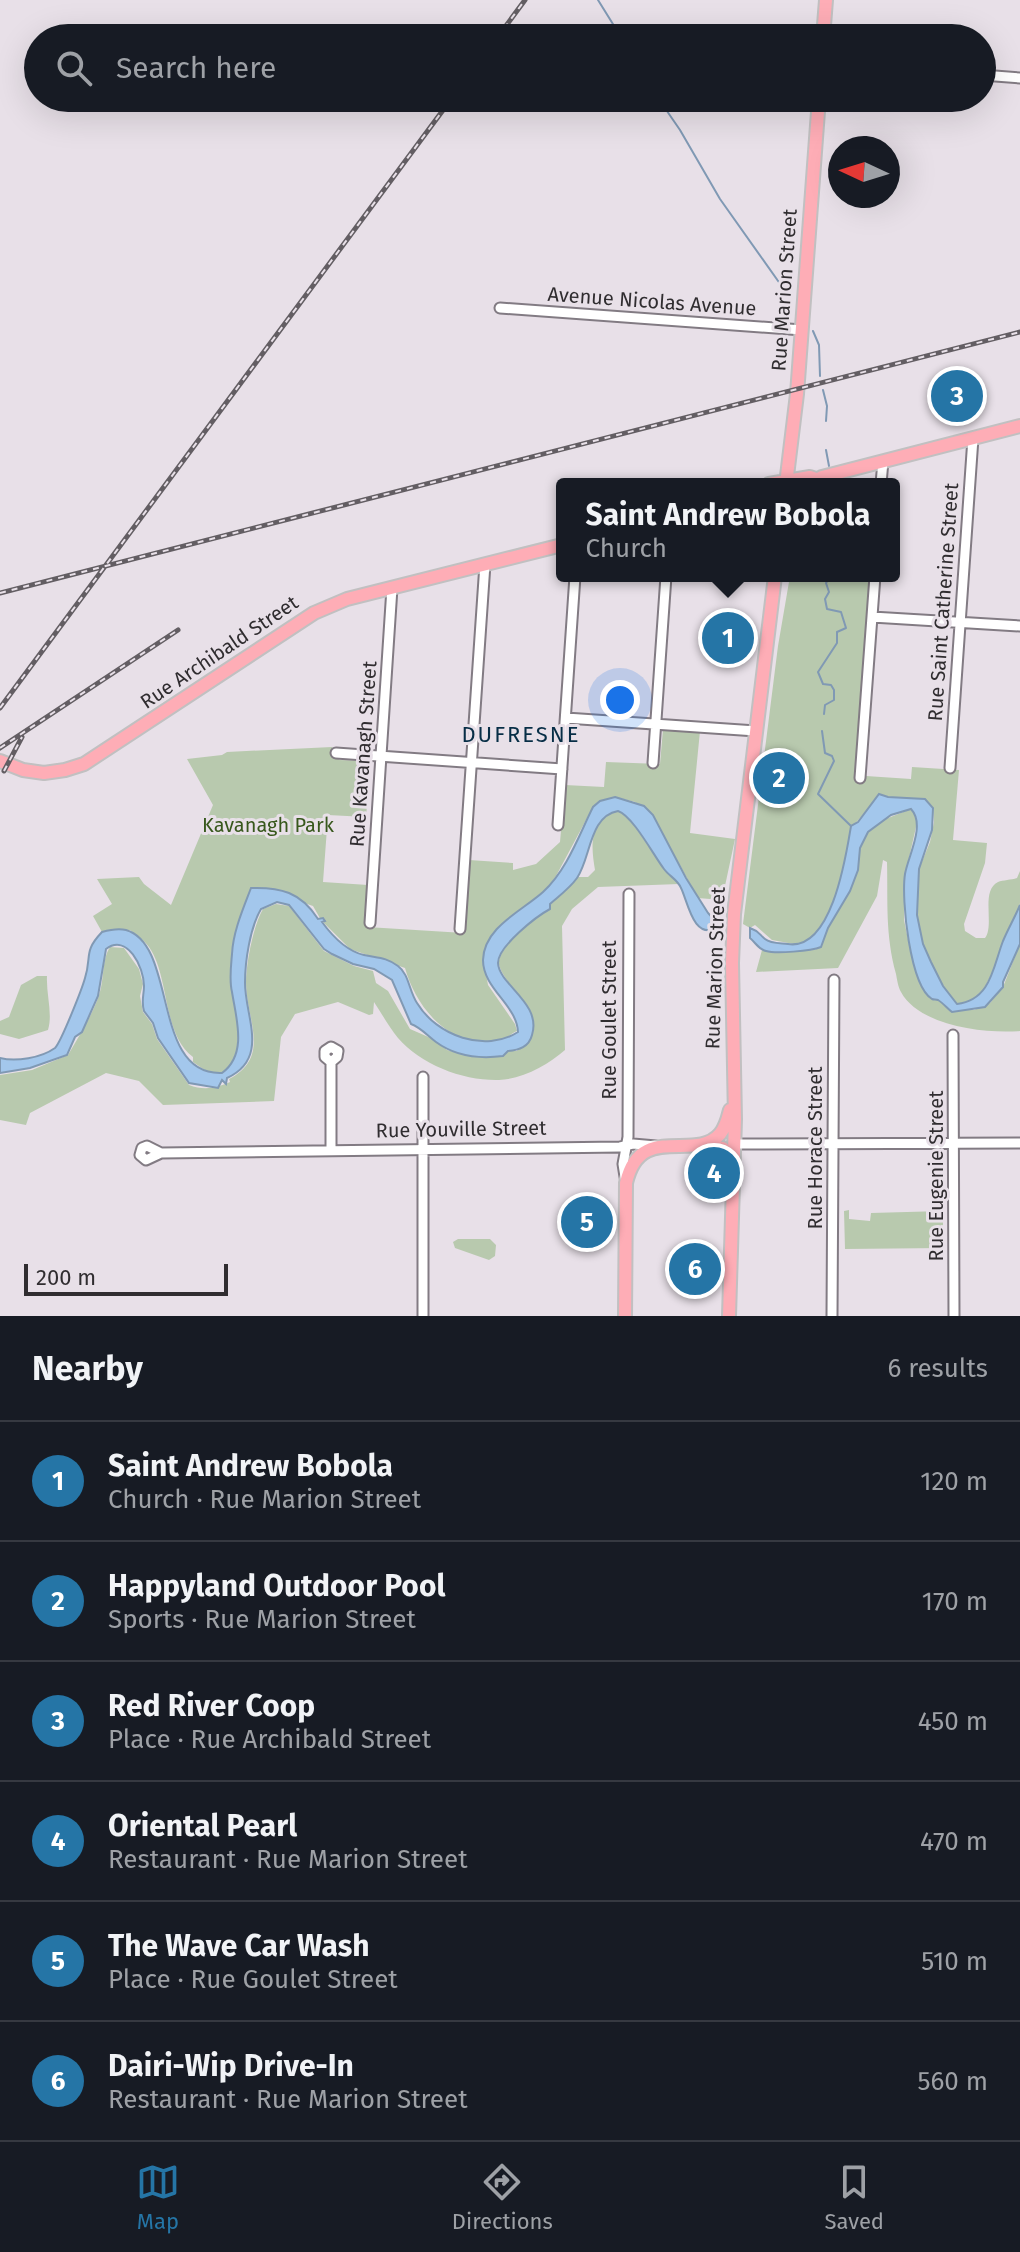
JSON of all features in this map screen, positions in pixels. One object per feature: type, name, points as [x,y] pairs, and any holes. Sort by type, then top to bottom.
[{"type":"main road","points":[[824,24],[826,0]]},
{"type":"main road","name":"Rue Marion Street","points":[[787,478],[818,112]]},
{"type":"main road","points":[[819,478],[1020,426]]},
{"type":"main road","points":[[772,478],[790,454],[814,478]]},
{"type":"main road","name":"Rue Archibald Street","points":[[0,761],[23,770],[44,773],[84,764],[314,613],[347,599],[556,546]]},
{"type":"main road","name":"Rue Marion Street","points":[[729,1316],[734,1144],[734,914],[774,582]]},
{"type":"main road","points":[[704,1144],[719,1135],[733,1099]]},
{"type":"main road","points":[[704,1144],[723,1148],[732,1170]]},
{"type":"main road","name":"Rue Youville Street","points":[[662,1147],[704,1144]]},
{"type":"main road","points":[[625,1316],[626,1183],[634,1161],[646,1152],[662,1147]]},
{"type":"street","points":[[996,76],[1020,78]]},
{"type":"street","name":"Avenue Nicolas Avenue","points":[[500,308],[802,330]]},
{"type":"street","name":"Rue Saint Catherine Street","points":[[950,768],[973,438]]},
{"type":"street","points":[[882,478],[883,461]]},
{"type":"street","points":[[460,929],[485,564]]},
{"type":"street","points":[[558,825],[575,582]]},
{"type":"street","points":[[653,763],[666,582]]},
{"type":"street","points":[[860,778],[875,582]]},
{"type":"street","name":"Rue Kavanagh Street","points":[[370,923],[392,588]]},
{"type":"street","points":[[872,617],[1020,626]]},
{"type":"street","points":[[566,718],[756,731]]},
{"type":"street","points":[[336,753],[562,769]]},
{"type":"street","name":"Rue Goulet Street","points":[[626,1183],[623,1164],[626,1146],[629,894]]},
{"type":"street","name":"Rue Horace Street","points":[[832,1316],[834,980]]},
{"type":"street","name":"Rue Eugenie Street","points":[[953,1035],[954,1316]]},
{"type":"street","points":[[331,1062],[331,1150]]},
{"type":"street","points":[[423,1077],[423,1316]]},
{"type":"street","points":[[734,1144],[1020,1143]]},
{"type":"street","name":"Rue Youville Street","points":[[161,1153],[633,1144],[662,1147]]},
{"type":"green space","points":[[789,582],[871,582],[857,780],[865,780],[866,776],[911,779],[912,767],[959,770],[953,840],[987,843],[985,863],[964,924],[965,931],[976,938],[985,938],[988,932],[989,900],[993,886],[1017,878],[1020,871],[1020,903],[1014,920],[983,990],[972,1000],[957,1004],[943,986],[923,944],[917,915],[919,869],[934,822],[933,808],[925,799],[881,794],[853,826],[843,882],[823,928],[805,946],[772,940],[755,925],[750,928],[743,924]]},
{"type":"green space","name":"Kavanagh Park","points":[[663,729],[700,731],[690,833],[735,839],[722,900],[698,898],[660,829],[635,802],[615,797],[593,807],[545,891],[496,930],[483,957],[488,985],[517,1031],[502,1040],[479,1042],[450,1032],[426,1011],[405,968],[350,949],[321,920],[313,906],[260,888],[242,917],[232,949],[238,1016],[237,1049],[232,1062],[222,1073],[209,1073],[193,1062],[193,1057],[176,1034],[156,959],[149,947],[130,930],[102,932],[93,916],[112,904],[97,879],[139,877],[171,905],[213,805],[187,759],[227,752],[332,747],[339,760],[371,761],[366,817],[328,815],[323,882],[368,885],[367,927],[464,933],[469,860],[513,863],[513,870],[536,864],[560,842],[565,785],[604,787],[606,762],[660,764]]},
{"type":"green space","points":[[911,809],[917,817],[905,876],[904,920],[911,954],[923,988],[931,998],[966,1010],[990,1003],[1003,987],[1020,944],[1020,1031],[990,1031],[954,1025],[922,1013],[910,1004],[899,988],[892,959],[887,862],[883,860],[877,896],[838,968],[756,972],[762,950],[814,950],[821,947],[828,928],[850,891],[858,870],[860,848],[868,832],[883,820]]},
{"type":"green space","points":[[613,811],[628,816],[666,872],[679,884],[598,887],[572,909],[562,926],[565,1050],[535,1070],[517,1077],[486,1080],[444,1070],[408,1048],[374,1002],[373,1014],[369,1015],[338,1002],[295,1014],[281,1037],[274,1101],[163,1105],[139,1081],[106,1073],[30,1113],[26,1125],[0,1120],[0,1075],[32,1070],[68,1055],[98,998],[110,947],[124,948],[139,969],[143,984],[140,996],[143,1012],[152,1024],[157,1039],[189,1085],[210,1088],[230,1082],[229,1079],[250,1060],[253,1048],[246,983],[253,935],[263,909],[276,904],[289,906],[324,951],[354,966],[373,971],[376,983],[388,991],[410,1029],[433,1039],[447,1050],[473,1057],[498,1057],[517,1051],[531,1012],[503,975],[500,957],[511,941],[550,909],[550,905],[578,877],[588,877],[595,870],[593,852],[596,830]]},
{"type":"green space","points":[[37,976],[47,976],[48,1030],[19,1039],[0,1034],[0,1021],[9,1017],[21,985]]},
{"type":"green space","points":[[849,1210],[849,1219],[870,1221],[871,1213],[943,1211],[943,1248],[845,1249],[844,1211]]},
{"type":"green space","points":[[458,1239],[490,1239],[496,1245],[495,1256],[489,1260],[455,1248],[453,1242]]},
{"type":"water","points":[[879,794],[925,799],[933,808],[932,830],[919,869],[917,915],[923,944],[931,962],[943,986],[957,1004],[977,996],[984,989],[1020,905],[1020,944],[1003,987],[985,1007],[952,1012],[924,991],[918,978],[904,902],[905,874],[917,823],[911,809],[891,815],[868,832],[860,848],[858,870],[850,891],[828,928],[821,947],[771,952],[761,949],[750,938],[750,928],[773,943],[803,942],[816,933],[834,899],[851,826],[858,822]]},
{"type":"water","points":[[615,797],[644,806],[653,815],[686,878],[717,923],[717,928],[702,929],[697,924],[680,885],[664,869],[637,828],[618,811],[608,814],[596,829],[582,870],[574,882],[550,904],[550,909],[511,940],[500,956],[500,971],[531,1013],[531,1039],[520,1049],[508,1051],[503,1056],[486,1057],[443,1047],[411,1024],[392,980],[374,969],[353,964],[324,949],[289,905],[277,902],[261,909],[251,935],[245,983],[252,1048],[248,1060],[227,1078],[226,1084],[222,1080],[218,1088],[189,1083],[158,1038],[153,1023],[144,1011],[141,970],[133,954],[121,945],[106,949],[98,996],[82,1032],[75,1037],[67,1055],[30,1068],[0,1073],[0,1058],[28,1058],[55,1048],[83,984],[92,945],[102,932],[120,929],[142,941],[153,959],[174,1033],[184,1054],[200,1068],[222,1073],[230,1065],[238,1046],[231,963],[236,929],[251,888],[280,890],[297,897],[318,919],[323,918],[326,928],[346,947],[357,953],[386,959],[398,966],[426,1015],[449,1032],[477,1041],[505,1038],[518,1032],[516,1022],[488,980],[483,960],[485,948],[497,929],[543,892],[559,873],[593,807],[600,801]]},
{"type":"waterway","points":[[598,0],[613,24]]},
{"type":"waterway","points":[[668,112],[720,199],[788,295]]},
{"type":"waterway","points":[[813,331],[819,345],[820,376]]},
{"type":"waterway","points":[[823,390],[827,406],[826,421]]},
{"type":"waterway","points":[[826,450],[829,466]]},
{"type":"waterway","points":[[824,714],[825,705],[834,700],[834,690],[831,685],[823,684],[818,672],[837,643],[837,632],[846,628],[841,612],[827,609],[827,582]]},
{"type":"waterway","points":[[822,731],[825,753],[832,756],[834,761],[818,794],[851,826]]},
{"type":"railway","points":[[507,24],[525,0]]},
{"type":"railway","points":[[0,708],[442,112]]},
{"type":"railway","points":[[0,593],[1020,332]]},
{"type":"railway","points":[[0,748],[178,630]]},
{"type":"railway","points":[[4,771],[22,737]]},
{"type":"place","name":"Red River Coop","points":[[957,396]]},
{"type":"place","name":"Saint Andrew Bobola","points":[[728,638]]},
{"type":"place","name":"Happyland Outdoor Pool","points":[[779,778]]},
{"type":"place","name":"Oriental Pearl","points":[[714,1173]]},
{"type":"place","name":"The Wave Car Wash","points":[[587,1222]]},
{"type":"place","name":"Dairi-Wip Drive-In","points":[[695,1269]]},
{"type":"district","name":"DUFRESNE","points":[[521,734]]}]
